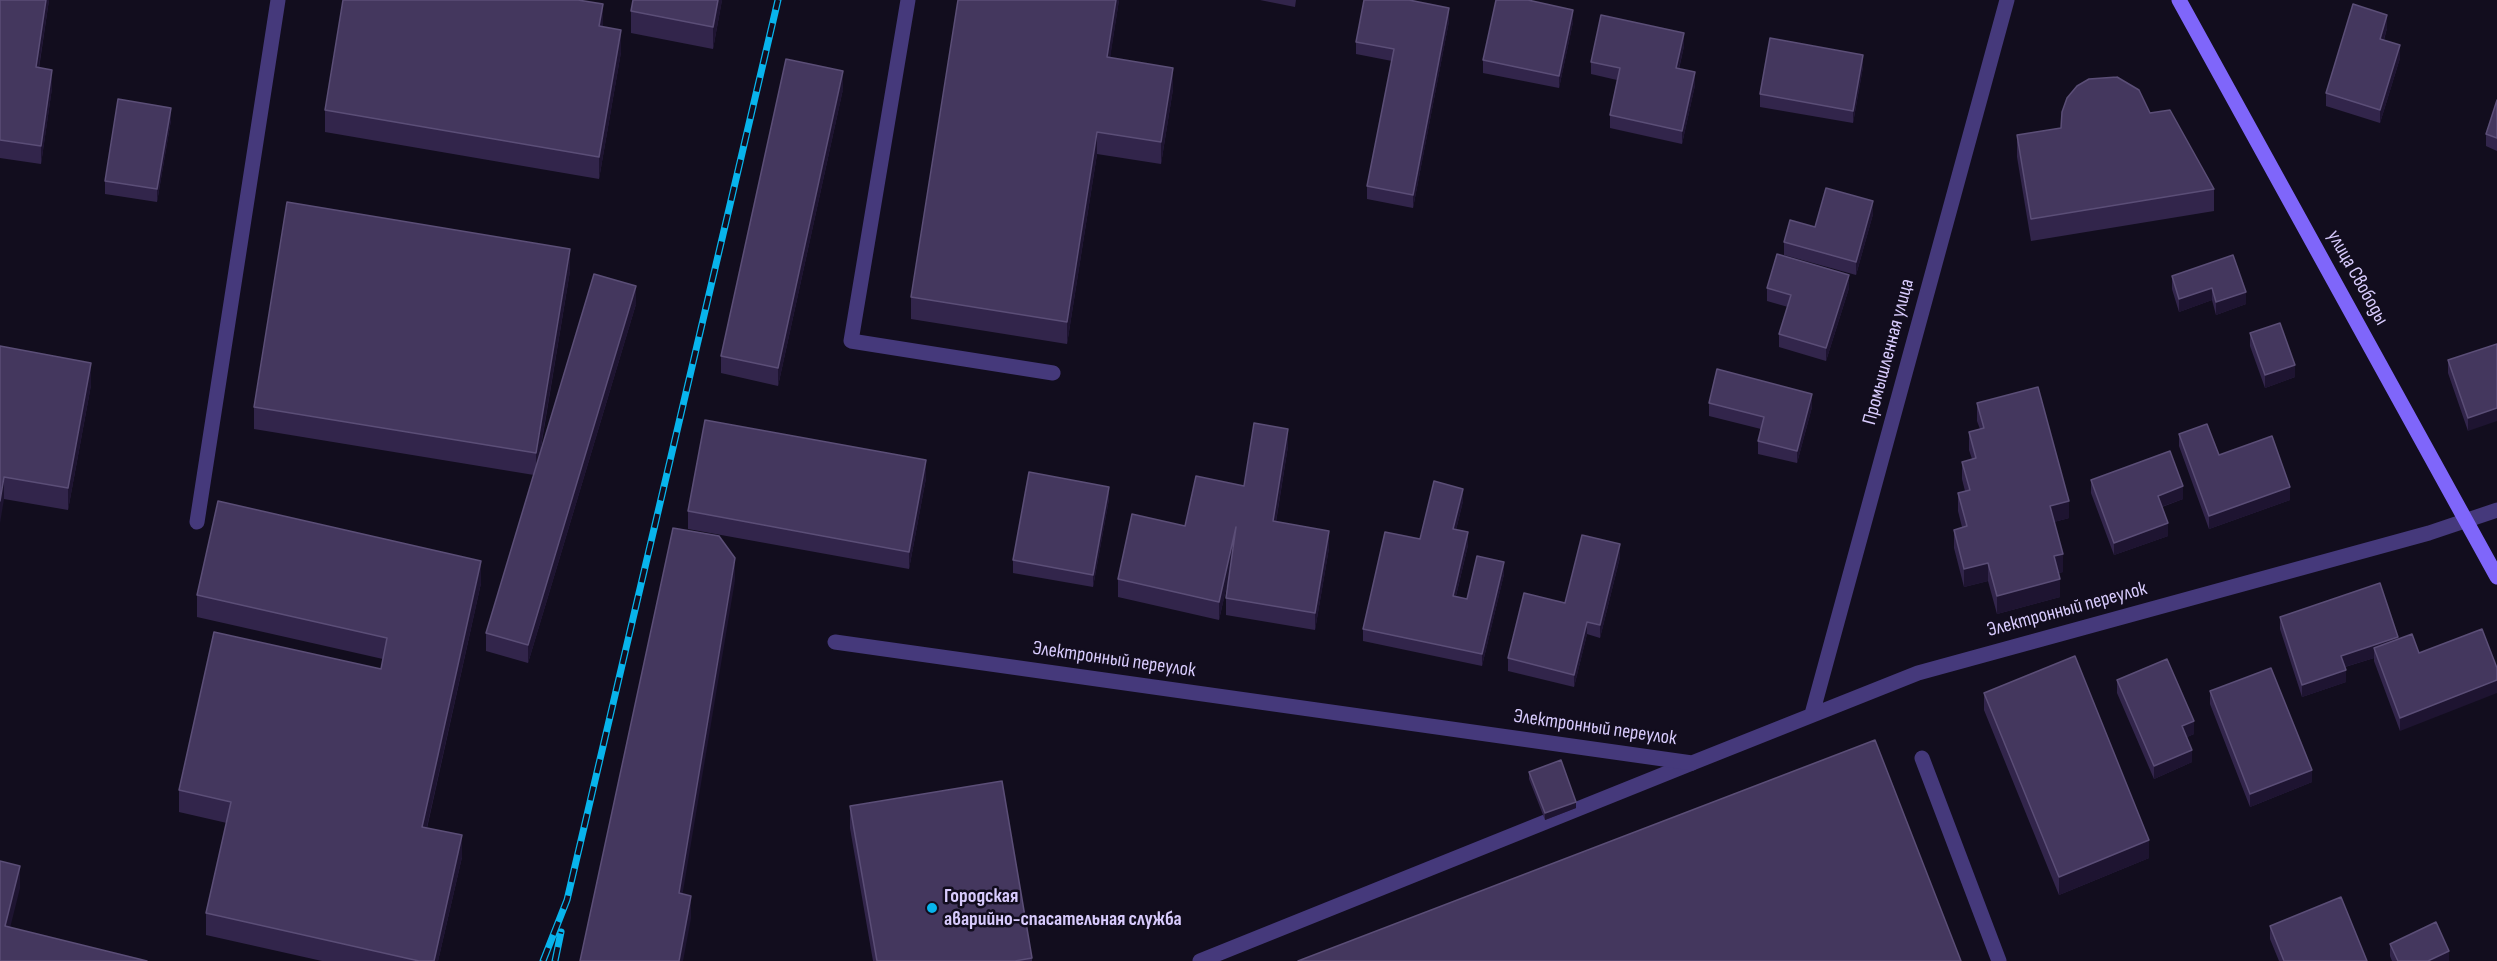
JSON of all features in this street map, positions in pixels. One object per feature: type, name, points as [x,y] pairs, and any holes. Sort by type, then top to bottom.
[{"type":"main road","name":"улица Свободы","points":[[2180,0],[2497,576]]},
{"type":"street","points":[[197,522],[278,0]]},
{"type":"street","points":[[908,0],[852,341],[1053,373]]},
{"type":"street","name":"Промышленная улица","points":[[1812,714],[2007,0]]},
{"type":"street","name":"Электронный переулок","points":[[835,642],[1692,763],[1918,673],[2467,522],[2497,510]]},
{"type":"street","points":[[1922,758],[2000,961]]},
{"type":"street","points":[[1200,961],[1692,763]]},
{"type":"building","points":[[0,0],[46,0],[36,67],[52,70],[41,146],[0,140]]},
{"type":"building","points":[[343,0],[578,0],[603,4],[599,26],[621,30],[599,157],[325,110]]},
{"type":"building","points":[[633,0],[718,0],[713,27],[631,11]]},
{"type":"building","points":[[958,0],[1116,0],[1107,57],[1173,68],[1161,142],[1097,132],[1067,322],[911,297]]},
{"type":"building","points":[[1364,0],[1409,0],[1449,8],[1413,195],[1367,186],[1394,49],[1356,42]]},
{"type":"building","points":[[1496,0],[1528,0],[1573,10],[1559,76],[1483,60]]},
{"type":"building","points":[[2353,4],[2387,15],[2380,39],[2400,45],[2380,110],[2326,93]]},
{"type":"building","points":[[1601,15],[1684,33],[1676,68],[1695,72],[1682,131],[1610,115],[1620,68],[1591,62]]},
{"type":"building","points":[[1770,38],[1863,55],[1853,111],[1760,94]]},
{"type":"building","points":[[786,59],[843,71],[778,368],[721,356]]},
{"type":"building","points":[[2117,77],[2139,90],[2150,113],[2170,110],[2214,189],[2031,219],[2017,135],[2061,128],[2062,112],[2067,98],[2077,86],[2089,79]]},
{"type":"building","points":[[118,99],[171,108],[157,189],[105,181]]},
{"type":"building","points":[[2497,100],[2497,138],[2486,134]]},
{"type":"building","points":[[1826,188],[1873,201],[1856,262],[1784,242],[1790,220],[1815,227]]},
{"type":"building","points":[[287,202],[570,249],[536,453],[254,407]]},
{"type":"building","points":[[1777,254],[1849,275],[1826,348],[1779,334],[1791,295],[1767,288]]},
{"type":"building","points":[[2233,255],[2246,292],[2216,302],[2212,288],[2179,299],[2172,276]]},
{"type":"building","points":[[594,274],[636,286],[528,645],[486,633]]},
{"type":"building","points":[[2280,323],[2295,365],[2265,375],[2250,333]]},
{"type":"building","points":[[2497,344],[2497,408],[2468,418],[2448,360]]},
{"type":"building","points":[[0,346],[91,363],[68,488],[4,477],[0,501]]},
{"type":"building","points":[[1717,369],[1812,394],[1797,451],[1758,441],[1764,417],[1709,403]]},
{"type":"building","points":[[2038,387],[2069,501],[2050,506],[2063,554],[2054,556],[2060,579],[1997,596],[1988,563],[1964,569],[1954,530],[1967,526],[1958,493],[1970,490],[1962,462],[1976,458],[1969,432],[1984,428],[1977,403]]},
{"type":"building","points":[[705,420],[926,460],[909,552],[688,511]]},
{"type":"building","points":[[1254,423],[1288,429],[1273,521],[1329,531],[1315,613],[1226,598],[1236,527],[1219,602],[1118,579],[1132,514],[1185,526],[1196,476],[1244,486]]},
{"type":"building","points":[[2207,424],[2219,455],[2272,436],[2290,487],[2209,516],[2179,434]]},
{"type":"building","points":[[2170,451],[2183,486],[2158,496],[2168,523],[2114,543],[2091,480]]},
{"type":"building","points":[[1029,472],[1109,487],[1093,575],[1013,560]]},
{"type":"building","points":[[1434,481],[1463,489],[1453,529],[1468,532],[1453,596],[1467,599],[1477,556],[1504,562],[1482,654],[1363,629],[1385,532],[1420,539]]},
{"type":"building","points":[[218,501],[481,561],[422,827],[462,835],[434,961],[419,961],[206,913],[231,802],[179,790],[214,632],[381,669],[387,638],[197,595]]},
{"type":"building","points":[[673,528],[719,536],[735,558],[679,893],[691,896],[679,961],[580,961]]},
{"type":"building","points":[[1582,535],[1620,544],[1600,625],[1587,622],[1574,675],[1508,658],[1524,593],[1565,603]]},
{"type":"building","points":[[2380,583],[2398,637],[2341,656],[2346,670],[2302,685],[2280,617]]},
{"type":"building","points":[[2482,629],[2497,668],[2497,680],[2400,718],[2374,648],[2412,634],[2419,653]]},
{"type":"building","points":[[2075,656],[2149,840],[2059,877],[1984,693]]},
{"type":"building","points":[[2167,659],[2194,721],[2182,726],[2192,750],[2154,766],[2117,680]]},
{"type":"building","points":[[2271,668],[2312,770],[2250,794],[2210,691]]},
{"type":"building","points":[[1875,740],[1961,961],[1298,961]]},
{"type":"building","points":[[1561,760],[1576,802],[1545,813],[1529,772]]},
{"type":"building","points":[[1002,781],[1032,958],[1015,961],[877,961],[850,806]]},
{"type":"building","points":[[0,861],[20,866],[5,926],[147,961],[0,961]]},
{"type":"building","points":[[2341,897],[2367,961],[2284,961],[2270,926]]},
{"type":"building","points":[[2436,922],[2449,951],[2428,961],[2398,961],[2390,944]]},
{"type":"railway","points":[[543,961],[567,900],[778,0]]},
{"type":"railway","points":[[555,961],[561,932]]},
{"type":"place","name":"Городская аварийно-спасательная служба","points":[[932,908]]}]
